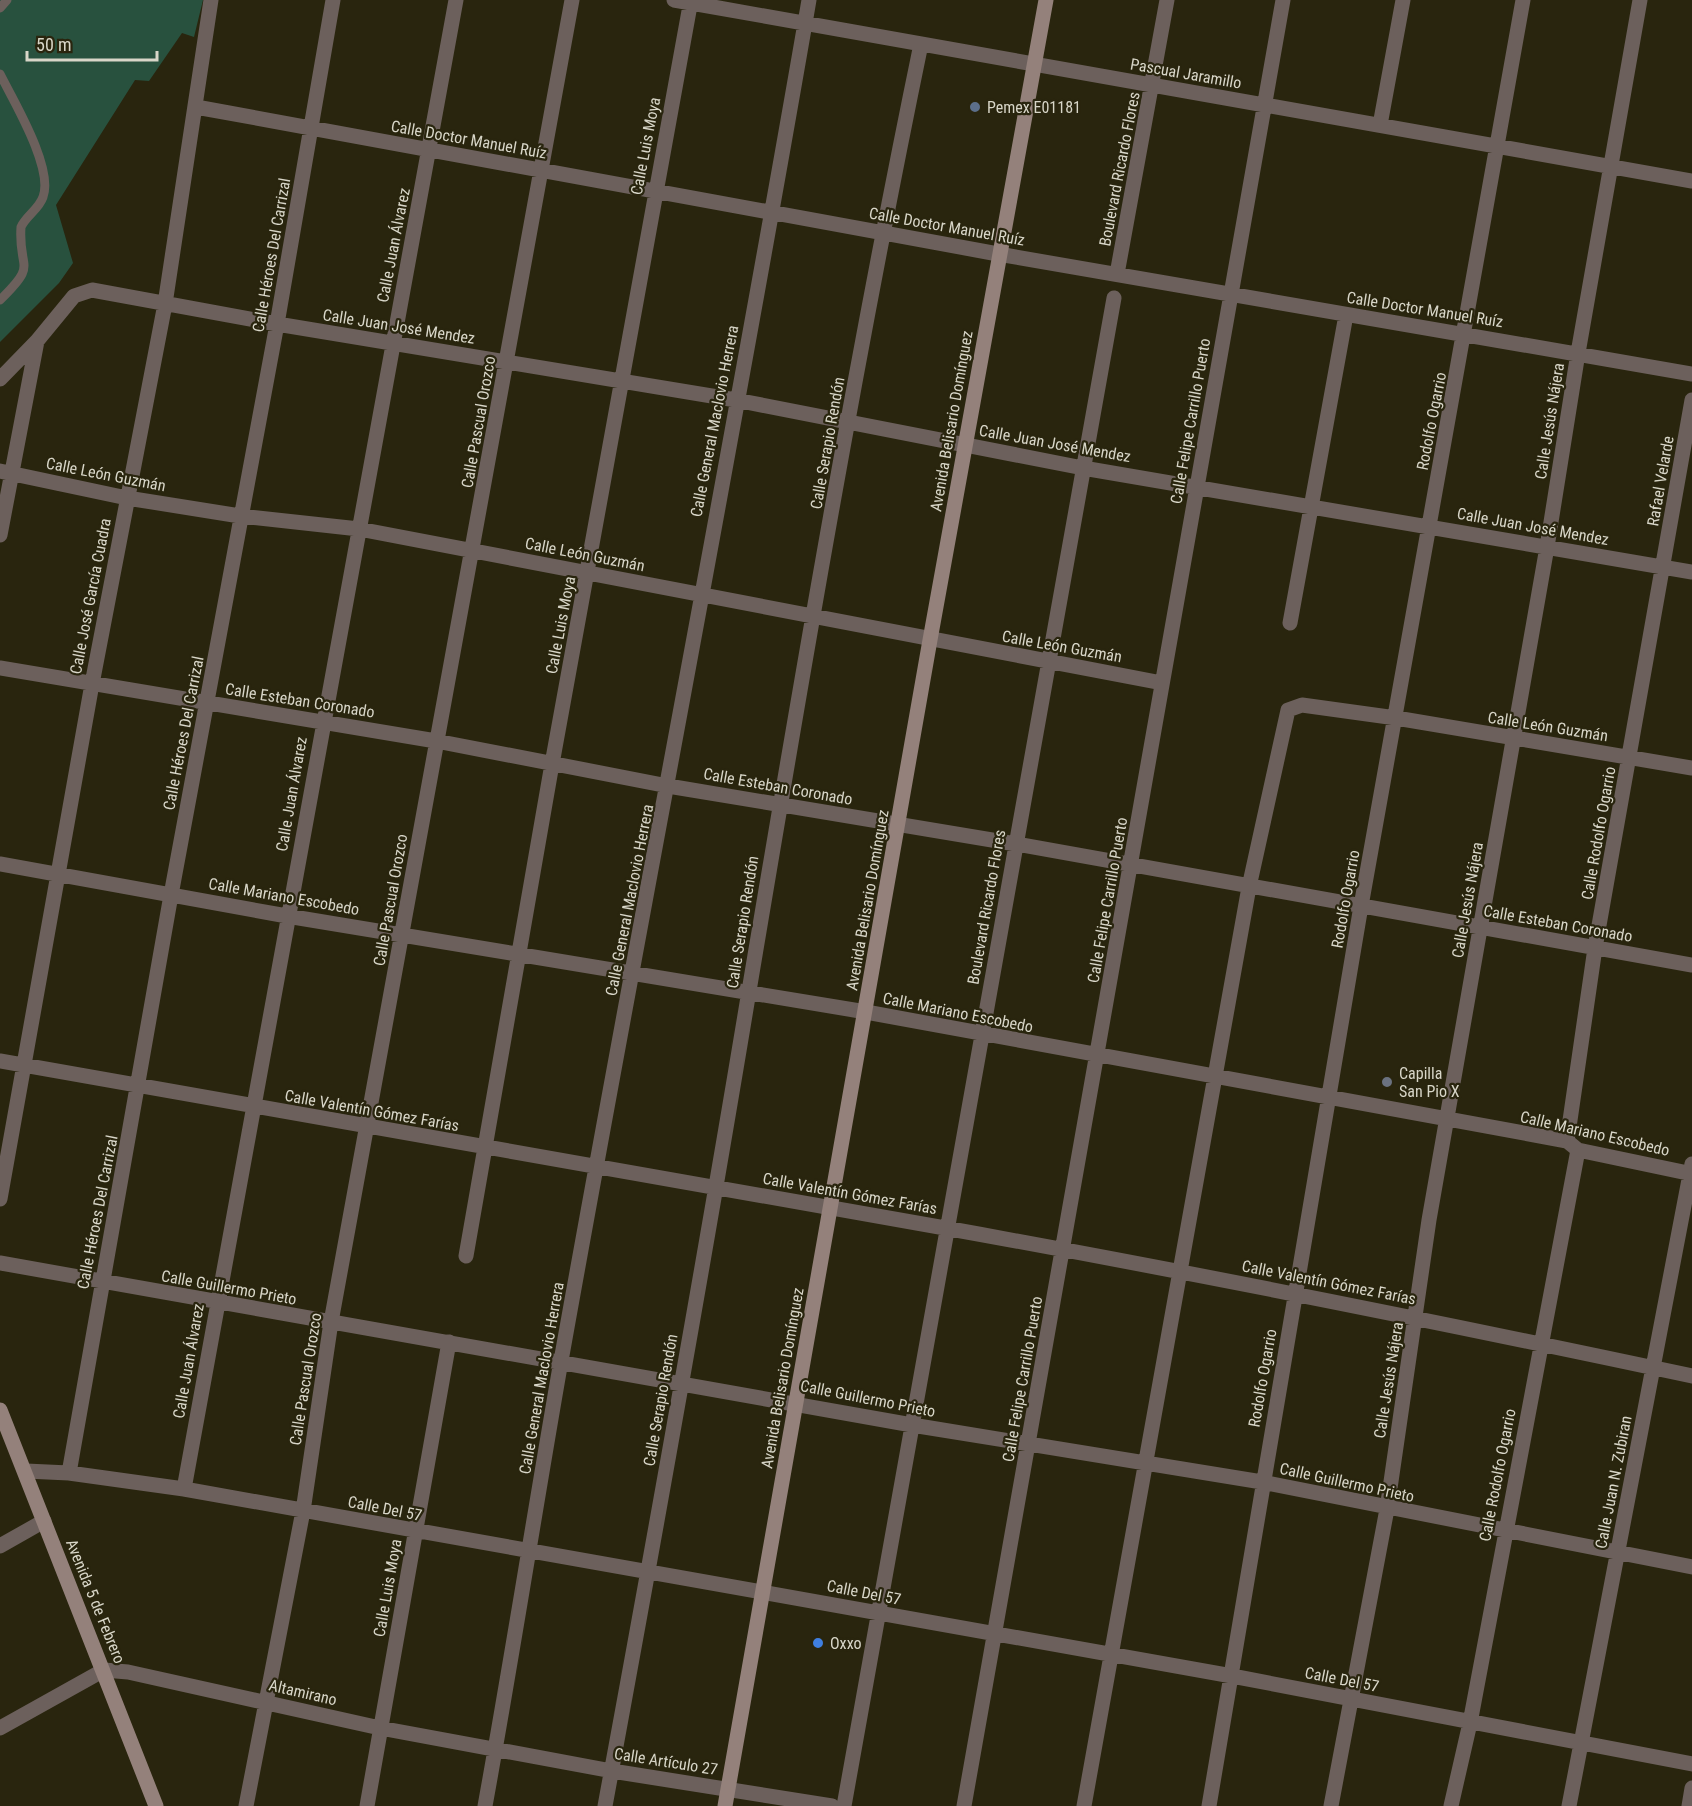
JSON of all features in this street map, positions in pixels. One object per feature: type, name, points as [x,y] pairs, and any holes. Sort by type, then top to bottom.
[{"type":"street","name":"Calle José García Cuadra","points":[[0,1199],[92,684],[165,304],[211,0]]},
{"type":"street","name":"Calle Héroes Del Carrizal","points":[[69,1473],[139,1088],[171,895],[277,324],[333,0]]},
{"type":"street","name":"Calle Juan Álvarez","points":[[184,1489],[456,0]]},
{"type":"street","name":"Calle Pascual Orozco","points":[[246,1806],[303,1511],[331,1322],[573,0]]},
{"type":"street","name":"Pascual Jaramillo","points":[[674,0],[1692,180]]},
{"type":"street","name":"Calle General Maclovio Herrera","points":[[485,1806],[561,1362],[668,786],[700,594],[772,212],[809,0]]},
{"type":"street","name":"Avenida Belisario Domínguez","points":[[725,1806],[998,254],[1046,0]]},
{"type":"street","name":"Boulevard Ricardo Flores","points":[[1117,273],[1167,0]]},
{"type":"street","name":"Calle Felipe Carrillo Puerto","points":[[964,1806],[1283,0]]},
{"type":"street","points":[[1380,125],[1403,0]]},
{"type":"street","name":"Rodolfo Ogarrio","points":[[1209,1806],[1361,906],[1523,0]]},
{"type":"street","name":"Calle Jesús Nájera","points":[[1331,1806],[1387,1509],[1446,1120],[1514,739],[1640,0]]},
{"type":"street","name":"Calle Luis Moya","points":[[466,1256],[654,191],[691,2]]},
{"type":"street","name":"Calle Serapio Rendón","points":[[605,1806],[715,1189],[779,805],[882,233],[921,44]]},
{"type":"street","name":"Calle Doctor Manuel Ruíz","points":[[196,107],[998,254],[1692,374]]},
{"type":"street","name":"Calle Juan José Mendez","points":[[37,341],[74,296],[92,290],[393,344],[736,400],[1083,468],[1692,572]]},
{"type":"street","name":"Boulevard Ricardo Flores","points":[[844,1806],[948,1228],[980,1035],[1114,298]]},
{"type":"street","points":[[1290,623],[1346,315]]},
{"type":"street","points":[[0,379],[37,341]]},
{"type":"street","points":[[0,535],[6,472],[37,341]]},
{"type":"street","name":"Rafael Velarde","points":[[1663,567],[1692,400]]},
{"type":"street","name":"Calle León Guzmán","points":[[6,472],[127,498],[240,516],[358,529],[588,572],[814,618],[1162,682]]},
{"type":"street","name":"Calle Rodolfo Ogarrio","points":[[1451,1806],[1470,1723],[1541,1344],[1572,1146],[1596,948],[1663,567]]},
{"type":"street","name":"Calle Esteban Coronado","points":[[0,668],[436,741],[668,786],[1016,844],[1692,965]]},
{"type":"street","name":"Calle León Guzmán","points":[[1249,887],[1286,714],[1291,707],[1302,705],[1395,718],[1692,768]]},
{"type":"street","name":"Calle Mariano Escobedo","points":[[0,864],[287,916],[866,1012],[1446,1120],[1691,1170]]},
{"type":"street","points":[[1084,1806],[1113,1656],[1145,1461],[1249,887]]},
{"type":"street","name":"Calle Valentín Gómez Farías","points":[[0,1061],[484,1149],[948,1228],[1416,1318],[1692,1376]]},
{"type":"street","name":"Calle Juan N. Zubiran","points":[[1569,1806],[1691,1170]]},
{"type":"street","name":"Calle Guillermo Prieto","points":[[0,1263],[217,1303],[796,1402],[912,1425],[1145,1461],[1262,1482],[1387,1509],[1692,1567]]},
{"type":"street","name":"Calle Luis Moya","points":[[367,1806],[449,1342]]},
{"type":"street","name":"Avenida 5 de Febrero","points":[[0,1410],[26,1471],[156,1806]]},
{"type":"street","name":"Calle Del 57","points":[[26,1471],[69,1473],[184,1489],[1232,1676],[1692,1764]]},
{"type":"street","points":[[0,1546],[44,1521]]},
{"type":"street","points":[[0,1728],[104,1670]]},
{"type":"street","name":"Altamirano","points":[[104,1670],[157,1677],[380,1728],[495,1749]]},
{"type":"street","name":"Calle Artículo 27","points":[[495,1749],[612,1771],[832,1806]]},
{"type":"street","points":[[1689,1806],[1692,1788]]},
{"type":"lane","points":[[0,8],[8,0]]},
{"type":"lane","points":[[0,74],[32,137],[45,185],[42,201],[21,227],[26,266],[24,274],[0,300]]},
{"type":"green space","points":[[0,0],[203,0],[194,37],[182,33],[149,81],[135,80],[56,205],[73,263],[59,283],[0,342]]},
{"type":"place","name":"Pemex E01181","points":[[975,107]]},
{"type":"place","name":"Capilla San Pio X","points":[[1387,1082]]},
{"type":"place","name":"Oxxo","points":[[818,1643]]}]
